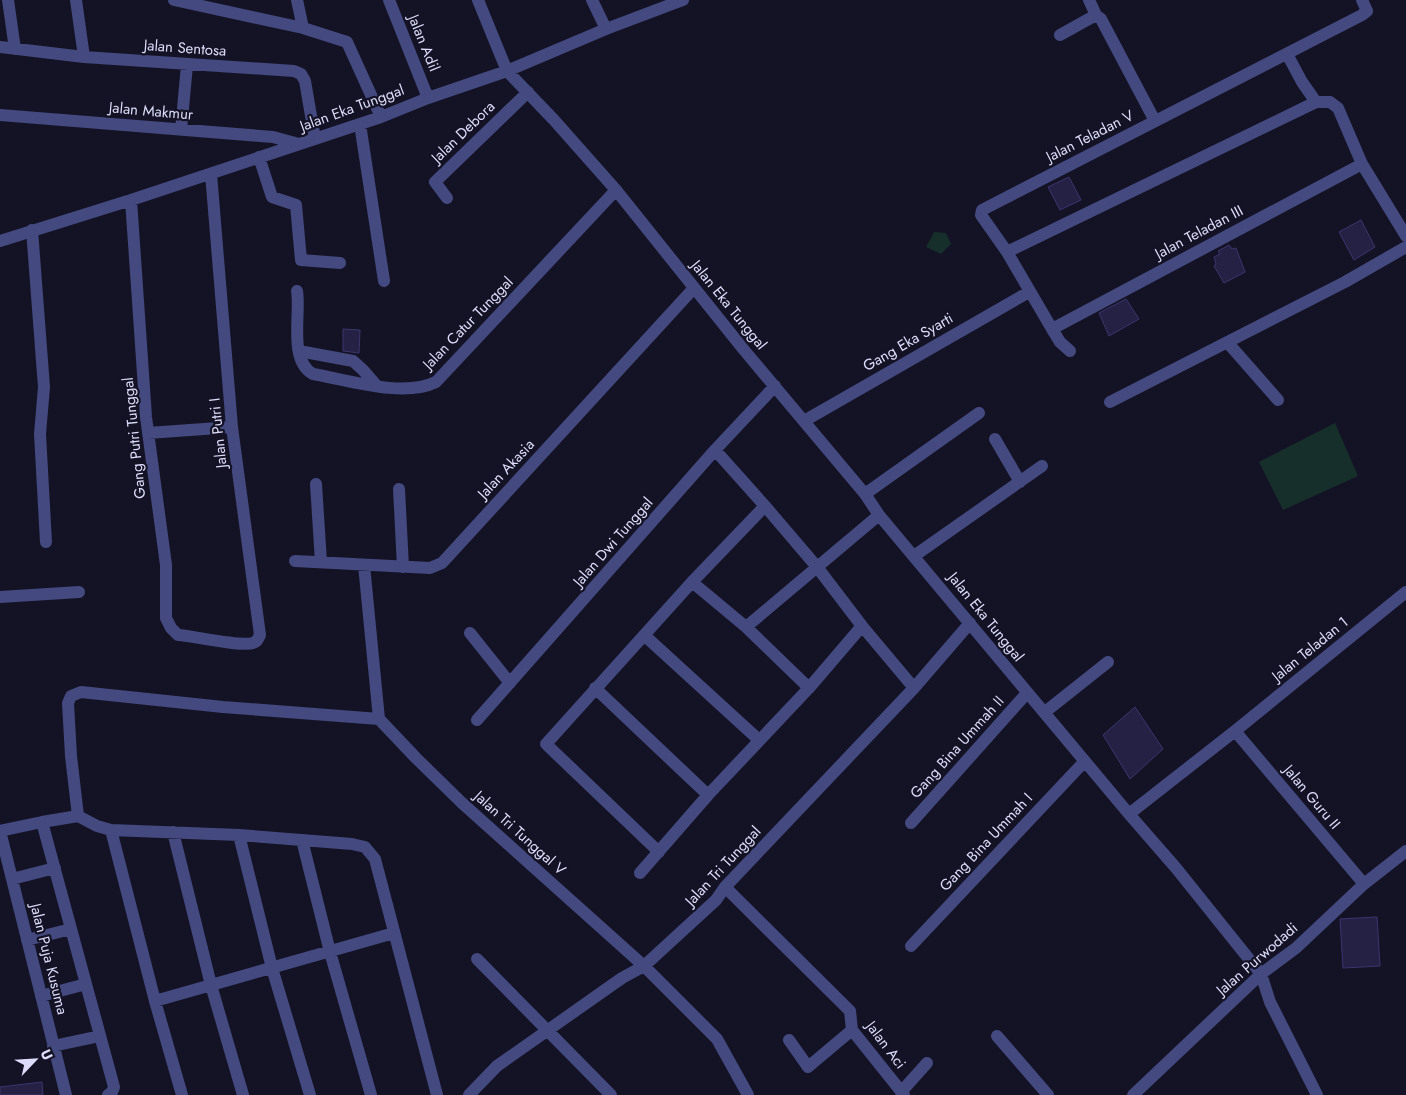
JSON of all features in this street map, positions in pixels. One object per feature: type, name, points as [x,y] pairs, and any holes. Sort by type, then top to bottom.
[{"type":"street","points":[[8,0],[15,49]]},
{"type":"street","points":[[76,0],[84,57]]},
{"type":"street","points":[[297,0],[303,28]]},
{"type":"street","name":"Jalan Adil","points":[[389,0],[428,98]]},
{"type":"street","points":[[478,0],[507,72],[606,29],[683,0]]},
{"type":"street","points":[[592,0],[606,29]]},
{"type":"street","points":[[1089,0],[1155,121]]},
{"type":"street","name":"Jalan Teladan V","points":[[1070,351],[1060,342],[1052,330],[1007,252],[981,215],[982,210],[1362,15],[1367,11],[1362,0]]},
{"type":"street","points":[[181,1],[235,6],[347,42],[381,117]]},
{"type":"street","points":[[1060,35],[1096,15]]},
{"type":"street","name":"Jalan Sentosa","points":[[0,47],[84,57],[294,71],[301,74],[305,81],[315,139]]},
{"type":"street","points":[[1288,54],[1302,82],[1316,102]]},
{"type":"street","points":[[181,130],[187,65]]},
{"type":"street","name":"Jalan Eka Tunggal","points":[[0,241],[211,174],[507,72],[554,120],[616,190],[694,288],[865,494],[879,515],[1176,868],[1261,974]]},
{"type":"street","name":"Jalan Debora","points":[[447,198],[435,182],[528,92]]},
{"type":"street","points":[[1007,252],[1316,102],[1330,102],[1338,108],[1362,164],[1406,236]]},
{"type":"street","name":"Jalan Makmur","points":[[0,115],[273,137],[299,144]]},
{"type":"street","points":[[360,124],[384,281]]},
{"type":"street","points":[[259,157],[272,197],[296,206],[301,260],[340,263]]},
{"type":"street","name":"Jalan Teladan III","points":[[1052,330],[1112,296],[1362,164]]},
{"type":"street","name":"Jalan Putri I","points":[[210,639],[240,644],[254,643],[260,635],[232,427],[211,174]]},
{"type":"street","name":"Jalan Catur Tunggal","points":[[299,352],[306,370],[313,374],[401,390],[428,386],[436,382],[616,190]]},
{"type":"street","name":"Gang Putri Tunggal","points":[[131,200],[148,433],[166,565],[166,618],[171,628],[178,635],[210,639]]},
{"type":"street","points":[[32,230],[44,387],[40,434],[46,542]]},
{"type":"street","points":[[1110,402],[1345,282],[1406,247]]},
{"type":"street","name":"Jalan Akasia","points":[[295,560],[430,568],[442,563],[694,288]]},
{"type":"street","points":[[297,291],[299,300],[297,321],[299,352],[353,361],[376,385]]},
{"type":"street","name":"Gang Eka Syarti","points":[[804,421],[1029,292]]},
{"type":"street","points":[[1228,342],[1278,400]]},
{"type":"street","name":"Jalan Dwi Tunggal","points":[[477,720],[715,450],[775,386]]},
{"type":"street","points":[[865,494],[979,413]]},
{"type":"street","points":[[148,433],[232,427]]},
{"type":"street","points":[[994,439],[1020,482]]},
{"type":"street","points":[[715,450],[817,567],[862,626],[914,688]]},
{"type":"street","points":[[914,556],[1042,466]]},
{"type":"street","points":[[316,484],[321,562]]},
{"type":"street","points":[[399,489],[403,567]]},
{"type":"street","points":[[659,852],[546,744],[692,582],[765,506]]},
{"type":"street","points":[[746,627],[879,515]]},
{"type":"street","points":[[78,816],[71,756],[68,704],[71,696],[81,692],[223,707],[379,719],[364,565]]},
{"type":"street","points":[[692,582],[746,627],[809,688]]},
{"type":"street","points":[[0,597],[80,592]]},
{"type":"street","name":"Jalan Teladan 1","points":[[1129,814],[1235,731],[1406,592]]},
{"type":"street","name":"Jalan Tri Tunggal","points":[[469,1095],[497,1066],[622,978],[644,966],[716,900],[724,887],[914,688],[970,622]]},
{"type":"street","points":[[640,873],[708,795],[809,688],[862,626]]},
{"type":"street","points":[[470,633],[510,683]]},
{"type":"street","points":[[644,635],[759,740]]},
{"type":"street","points":[[1045,712],[1108,662]]},
{"type":"street","points":[[595,688],[708,795]]},
{"type":"street","name":"Gang Bina Ummah II","points":[[911,823],[1027,693]]},
{"type":"street","name":"Jalan Tri Tunggal V","points":[[379,719],[462,804],[644,966],[717,1039],[748,1095]]},
{"type":"street","name":"Jalan Guru II","points":[[1235,731],[1364,884]]},
{"type":"street","name":"Gang Bina Ummah I","points":[[912,946],[1085,760]]},
{"type":"street","points":[[0,831],[78,816],[97,826],[111,830],[239,835],[352,844],[365,847],[375,859],[437,1095]]},
{"type":"street","points":[[42,822],[114,1087],[108,1095]]},
{"type":"street","points":[[111,830],[155,1001],[182,1095]]},
{"type":"street","name":"Jalan Puja Kusuma","points":[[0,831],[66,1095]]},
{"type":"street","points":[[173,832],[211,985],[243,1095]]},
{"type":"street","points":[[239,835],[272,968],[310,1095]]},
{"type":"street","points":[[302,840],[330,952],[371,1095]]},
{"type":"street","name":"Jalan Purwodadi","points":[[1133,1095],[1261,974],[1296,948],[1364,884],[1406,851]]},
{"type":"street","points":[[12,879],[54,868]]},
{"type":"street","name":"Jalan Aci","points":[[724,887],[850,1010],[852,1030],[902,1094]]},
{"type":"street","points":[[27,940],[71,930]]},
{"type":"street","points":[[155,1001],[394,933]]},
{"type":"street","points":[[477,959],[611,1095]]},
{"type":"street","points":[[1261,974],[1270,1002],[1317,1095]]},
{"type":"street","points":[[41,996],[86,984]]},
{"type":"street","points":[[789,1040],[808,1067],[852,1030]]},
{"type":"street","points":[[53,1046],[100,1036]]},
{"type":"street","points":[[997,1036],[1048,1095]]},
{"type":"street","points":[[902,1094],[927,1063]]},
{"type":"green space","points":[[934,232],[946,233],[951,244],[941,254],[926,247]]},
{"type":"green space","points":[[1335,423],[1358,476],[1283,510],[1259,462]]},
{"type":"building","points":[[1069,177],[1081,200],[1060,210],[1048,187]]},
{"type":"building","points":[[1361,220],[1375,247],[1354,260],[1339,232]]},
{"type":"building","points":[[1229,245],[1232,249],[1236,248],[1245,272],[1224,283],[1214,266],[1216,264],[1214,257],[1220,254],[1218,251]]},
{"type":"building","points":[[1126,299],[1139,319],[1109,336],[1099,313]]},
{"type":"building","points":[[343,329],[360,330],[359,353],[343,351]]},
{"type":"building","points":[[1135,707],[1163,749],[1130,779],[1103,735]]},
{"type":"building","points":[[1377,917],[1380,966],[1343,968],[1340,919]]},
{"type":"building","points":[[42,1082],[43,1095],[0,1095],[0,1087]]}]
